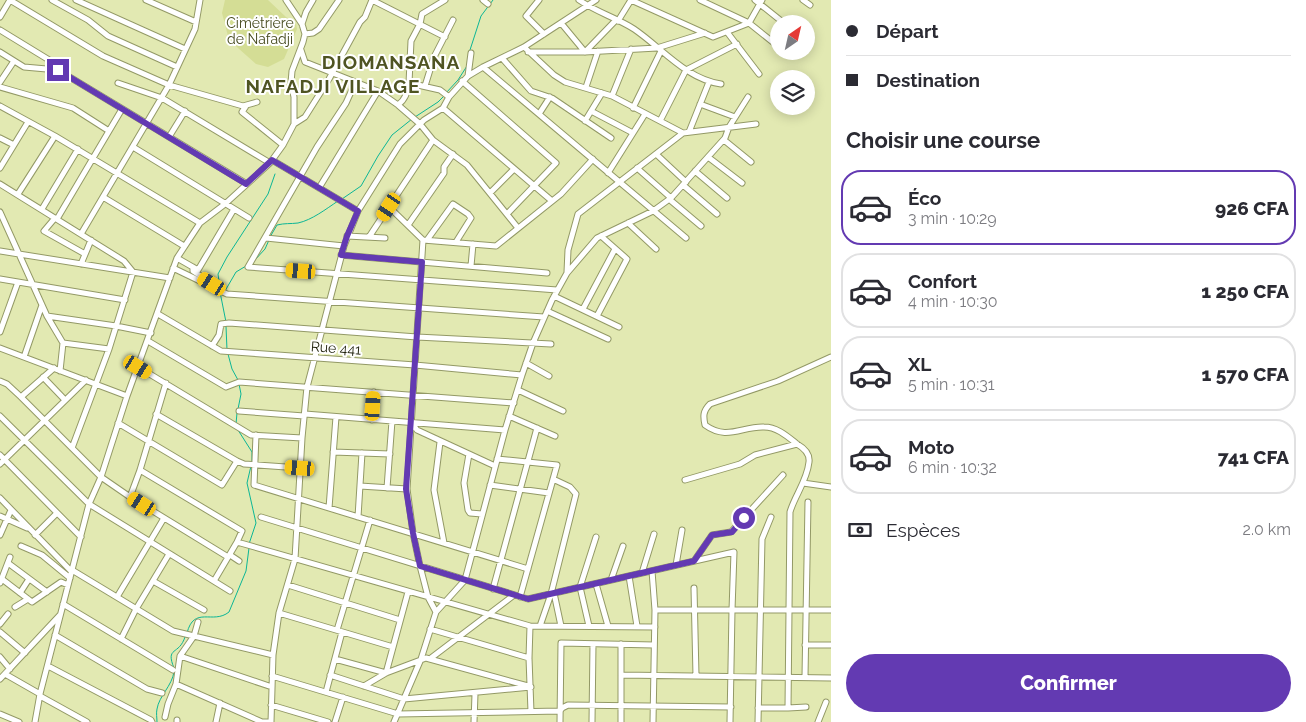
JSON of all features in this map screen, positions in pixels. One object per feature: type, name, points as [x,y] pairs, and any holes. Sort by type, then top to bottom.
[{"type":"street","points":[[0,17],[10,0],[103,56],[169,85],[246,106],[257,102]]},
{"type":"street","points":[[52,0],[88,20],[108,36],[177,67]]},
{"type":"street","points":[[76,0],[185,49]]},
{"type":"street","points":[[146,0],[196,22]]},
{"type":"street","points":[[81,234],[169,85],[196,22],[200,0]]},
{"type":"street","points":[[35,722],[40,695],[89,504],[101,477],[127,396],[177,258],[200,223],[225,204],[271,161],[283,145],[294,124],[292,71],[305,34],[302,24],[287,0]]},
{"type":"street","points":[[302,24],[313,0]]},
{"type":"street","points":[[305,34],[314,33],[319,29],[339,0]]},
{"type":"street","points":[[294,124],[305,117],[332,73],[372,0],[445,36]]},
{"type":"street","points":[[539,0],[526,16],[544,34]]},
{"type":"street","points":[[579,0],[587,6],[633,28],[686,70],[709,82],[721,84]]},
{"type":"street","points":[[526,50],[544,34],[596,0]]},
{"type":"street","points":[[585,52],[617,21],[631,0],[713,37],[749,23],[759,1],[775,15]]},
{"type":"street","points":[[700,0],[749,23],[770,39]]},
{"type":"street","points":[[803,0],[810,4]]},
{"type":"street","points":[[398,105],[404,101],[407,94],[411,41],[420,24],[422,14],[441,1]]},
{"type":"street","points":[[88,20],[93,8]]},
{"type":"street","points":[[425,86],[434,57],[453,20]]},
{"type":"street","points":[[561,23],[585,52]]},
{"type":"street","points":[[0,30],[52,62],[45,69]]},
{"type":"street","points":[[727,32],[759,74]]},
{"type":"street","points":[[176,684],[262,722],[271,722],[273,655],[279,613],[295,559],[307,387],[347,236],[358,211],[400,144],[420,124],[443,108],[462,81],[483,67],[502,58],[526,50],[585,52],[659,49],[705,33]]},
{"type":"street","points":[[660,122],[686,70],[737,44]]},
{"type":"street","points":[[301,48],[305,62],[378,91],[398,105],[420,124],[433,140],[467,165],[518,228]]},
{"type":"street","points":[[612,96],[630,49]]},
{"type":"street","points":[[633,108],[659,49]]},
{"type":"street","points":[[526,50],[554,75],[565,82],[612,96],[660,122],[686,132],[756,124]]},
{"type":"street","points":[[586,87],[598,51]]},
{"type":"street","points":[[0,52],[24,67],[58,70],[246,184]]},
{"type":"street","points":[[468,76],[471,53]]},
{"type":"street","points":[[502,58],[530,91],[550,97],[611,138]]},
{"type":"street","points":[[0,82],[14,60]]},
{"type":"street","points":[[483,67],[686,238]]},
{"type":"street","points":[[462,81],[556,163],[507,214]]},
{"type":"street","points":[[567,272],[568,250],[577,216],[686,132],[709,82]]},
{"type":"street","points":[[118,83],[162,98],[358,211]]},
{"type":"street","points":[[355,83],[346,103],[300,177],[248,268],[557,290]]},
{"type":"street","points":[[409,83],[440,90],[449,97]]},
{"type":"street","points":[[0,87],[73,108],[109,131]]},
{"type":"street","points":[[319,188],[378,91]]},
{"type":"street","points":[[585,120],[602,93]]},
{"type":"street","points":[[539,114],[550,97]]},
{"type":"street","points":[[394,722],[421,659],[436,612],[465,580],[505,430],[526,362],[547,311],[567,272],[597,238],[653,211],[670,198],[724,140],[728,128],[748,97]]},
{"type":"street","points":[[700,104],[735,117]]},
{"type":"street","points":[[0,106],[78,149],[200,223]]},
{"type":"street","points":[[246,106],[242,112],[283,145]]},
{"type":"street","points":[[443,108],[552,201]]},
{"type":"street","points":[[85,254],[44,231],[56,218],[122,109]]},
{"type":"street","points":[[169,137],[185,111]]},
{"type":"street","points":[[591,111],[633,133]]},
{"type":"street","points":[[608,173],[645,114]]},
{"type":"street","points":[[0,168],[28,122]]},
{"type":"street","points":[[18,194],[55,136]]},
{"type":"street","points":[[0,138],[14,145]]},
{"type":"street","points":[[369,237],[433,140]]},
{"type":"street","points":[[724,140],[750,162]]},
{"type":"street","points":[[133,148],[249,218]]},
{"type":"street","points":[[42,209],[78,149]]},
{"type":"street","points":[[408,225],[444,173],[444,167],[453,154]]},
{"type":"street","points":[[656,154],[717,214]]},
{"type":"street","points":[[708,157],[742,184]]},
{"type":"street","points":[[389,207],[425,240],[496,246],[561,194],[592,159]]},
{"type":"street","points":[[637,168],[701,226]]},
{"type":"street","points":[[490,193],[514,169]]},
{"type":"street","points":[[695,171],[727,198]]},
{"type":"street","points":[[0,184],[124,261],[133,272]]},
{"type":"street","points":[[103,197],[184,246]]},
{"type":"street","points":[[436,612],[428,597],[420,566],[406,489],[425,240],[453,204],[471,218],[456,242]]},
{"type":"street","points":[[177,258],[198,270],[234,209]]},
{"type":"street","points":[[0,212],[3,223],[47,316],[63,343],[60,371]]},
{"type":"street","points":[[628,223],[656,249]]},
{"type":"street","points":[[347,236],[385,238]]},
{"type":"street","points":[[597,316],[627,259],[601,236]]},
{"type":"street","points":[[266,238],[344,246]]},
{"type":"street","points":[[81,264],[91,240]]},
{"type":"street","points":[[471,266],[473,244]]},
{"type":"street","points":[[583,310],[615,248]]},
{"type":"street","points":[[0,251],[170,278]]},
{"type":"street","points":[[341,255],[547,273]]},
{"type":"street","points":[[193,267],[193,271],[196,274],[212,284]]},
{"type":"street","points":[[173,268],[227,294],[544,318]]},
{"type":"street","points":[[72,448],[96,384],[133,272]]},
{"type":"street","points":[[0,280],[125,300]]},
{"type":"street","points":[[0,332],[18,282]]},
{"type":"street","points":[[554,296],[619,327]]},
{"type":"street","points":[[24,357],[42,305]]},
{"type":"street","points":[[547,311],[608,339]]},
{"type":"street","name":"Rue 441","points":[[158,314],[221,351],[522,375]]},
{"type":"street","points":[[47,316],[151,333]]},
{"type":"street","points":[[212,346],[219,335],[220,324],[551,344]]},
{"type":"street","points":[[148,341],[226,387],[239,382],[514,403]]},
{"type":"street","points":[[63,343],[108,349]]},
{"type":"street","points":[[0,348],[127,396]]},
{"type":"street","points":[[788,708],[790,512],[803,483],[809,459],[807,453],[798,444],[780,431],[762,426],[727,433],[711,430],[705,425],[703,416],[704,409],[710,404],[778,381],[831,357]]},
{"type":"street","points":[[526,362],[549,376]]},
{"type":"street","points":[[138,367],[250,435],[302,438]]},
{"type":"street","points":[[21,397],[54,368]]},
{"type":"street","points":[[43,377],[65,400]]},
{"type":"street","points":[[0,380],[21,397],[101,477],[164,518],[239,560]]},
{"type":"street","points":[[81,536],[2,460],[86,380]]},
{"type":"street","points":[[130,496],[149,442],[166,383]]},
{"type":"street","points":[[518,390],[563,411]]},
{"type":"street","points":[[372,420],[374,392]]},
{"type":"street","points":[[239,411],[505,430]]},
{"type":"street","points":[[156,414],[237,462],[300,468]]},
{"type":"street","points":[[0,416],[89,504],[230,591]]},
{"type":"street","points":[[509,416],[555,436]]},
{"type":"street","points":[[329,508],[336,417]]},
{"type":"street","points":[[387,488],[392,421]]},
{"type":"street","points":[[411,422],[417,430],[495,466]]},
{"type":"street","points":[[118,423],[222,486],[237,462]]},
{"type":"street","points":[[493,589],[537,428]]},
{"type":"street","points":[[256,435],[254,485],[528,569]]},
{"type":"street","points":[[440,442],[434,490],[444,543]]},
{"type":"street","points":[[685,480],[740,464],[755,455],[798,444]]},
{"type":"street","points":[[333,452],[390,454]]},
{"type":"street","points":[[358,517],[362,453]]},
{"type":"street","points":[[469,454],[464,483],[468,510],[470,513],[482,514]]},
{"type":"street","points":[[497,459],[557,465],[520,597]]},
{"type":"street","points":[[140,470],[242,532],[214,581]]},
{"type":"street","points":[[694,561],[712,535],[732,532],[784,475]]},
{"type":"street","points":[[540,626],[552,594],[576,494],[570,487],[553,480]]},
{"type":"street","points":[[803,483],[831,487]]},
{"type":"street","points":[[490,485],[549,493]]},
{"type":"street","points":[[360,486],[406,489]]},
{"type":"street","points":[[0,498],[71,573]]},
{"type":"street","points":[[805,677],[808,502]]},
{"type":"street","points":[[0,535],[11,510]]},
{"type":"street","points":[[35,535],[57,513]]},
{"type":"street","points":[[0,516],[30,529]]},
{"type":"street","points":[[260,517],[528,599],[734,552],[730,722]]},
{"type":"street","points":[[758,722],[762,539],[771,517]]},
{"type":"street","points":[[117,597],[164,518]]},
{"type":"street","points":[[326,692],[335,659],[346,603],[370,520]]},
{"type":"street","points":[[676,565],[682,530]]},
{"type":"street","points":[[642,573],[654,534]]},
{"type":"street","points":[[589,626],[580,587],[596,537]]},
{"type":"street","points":[[237,542],[530,626],[655,627]]},
{"type":"street","points":[[21,546],[42,555],[173,631],[273,655]]},
{"type":"street","points":[[611,580],[623,546]]},
{"type":"street","points":[[121,639],[136,609],[169,554]]},
{"type":"street","points":[[47,592],[9,560],[1,581],[32,602],[47,592],[61,582],[68,585]]},
{"type":"street","points":[[652,571],[655,610],[653,722]]},
{"type":"street","points":[[629,576],[637,626]]},
{"type":"street","points":[[20,593],[29,578]]},
{"type":"street","points":[[153,581],[204,610]]},
{"type":"street","points":[[596,584],[608,626]]},
{"type":"street","points":[[288,586],[400,620]]},
{"type":"street","points":[[694,588],[696,676]]},
{"type":"street","points":[[386,673],[408,592]]},
{"type":"street","points":[[552,594],[561,626]]},
{"type":"street","points":[[431,658],[514,595]]},
{"type":"street","points":[[15,607],[28,599]]},
{"type":"street","points":[[64,604],[173,670]]},
{"type":"street","points":[[655,610],[831,610]]},
{"type":"street","points":[[279,613],[393,647]]},
{"type":"street","points":[[0,624],[8,614]]},
{"type":"street","points":[[0,679],[61,614]]},
{"type":"street","points":[[165,717],[176,684],[180,656],[194,636],[198,622]]},
{"type":"street","points":[[530,626],[531,712]]},
{"type":"street","points":[[430,629],[529,658]]},
{"type":"street","points":[[0,632],[25,653]]},
{"type":"street","points":[[55,635],[147,690],[162,693]]},
{"type":"street","points":[[560,722],[561,643],[654,645]]},
{"type":"street","points":[[592,722],[593,644]]},
{"type":"street","points":[[621,644],[621,722]]},
{"type":"street","points":[[805,645],[831,645]]},
{"type":"street","points":[[180,656],[272,687]]},
{"type":"street","points":[[0,657],[10,669]]},
{"type":"street","points":[[364,686],[386,673],[421,659],[431,658],[531,687]]},
{"type":"street","points":[[335,659],[386,673]]},
{"type":"street","points":[[48,666],[152,720],[152,722]]},
{"type":"street","points":[[5,674],[83,721]]},
{"type":"street","points":[[330,675],[404,699],[475,694],[531,687]]},
{"type":"street","points":[[621,675],[831,678]]},
{"type":"street","points":[[272,676],[398,714],[560,711],[568,706],[592,705],[731,707]]},
{"type":"street","points":[[474,722],[475,694]]},
{"type":"street","points":[[335,722],[343,697]]},
{"type":"street","points":[[818,722],[826,702]]},
{"type":"street","points":[[216,722],[220,703]]},
{"type":"street","points":[[271,705],[328,722]]},
{"type":"street","points":[[758,708],[806,707]]},
{"type":"street","points":[[0,714],[19,722]]},
{"type":"green space","name":"Cimétrière de Nafadji","points":[[225,0],[268,0],[286,17],[296,23],[297,29],[284,59],[268,67],[256,64],[229,40],[222,13]]},
{"type":"waterway","points":[[470,50],[481,16],[493,0]]},
{"type":"waterway","points":[[446,93],[467,66]]},
{"type":"waterway","points":[[415,117],[444,96]]},
{"type":"waterway","points":[[342,199],[361,186],[392,135],[412,119]]},
{"type":"waterway","points":[[220,288],[218,274],[268,194],[275,174]]},
{"type":"waterway","points":[[270,237],[277,225],[303,222],[338,201]]},
{"type":"waterway","points":[[254,261],[265,249],[269,240]]},
{"type":"waterway","points":[[225,291],[236,272],[246,266]]},
{"type":"waterway","points":[[220,292],[226,322]]},
{"type":"waterway","points":[[226,326],[227,350]]},
{"type":"waterway","points":[[228,354],[232,369],[238,380]]},
{"type":"waterway","points":[[238,409],[241,394],[239,384]]},
{"type":"waterway","points":[[236,424],[237,413]]},
{"type":"waterway","points":[[238,430],[252,452],[252,462]]},
{"type":"waterway","points":[[249,544],[256,523],[247,483],[251,466]]},
{"type":"waterway","points":[[187,633],[190,625],[199,617],[217,617],[229,612],[246,571],[249,548]]},
{"type":"waterway","points":[[174,668],[172,654],[185,637]]},
{"type":"waterway","points":[[157,722],[158,704],[171,682],[174,672]]},
{"type":"district","name":"DIOMANSANA","points":[[391,62]]},
{"type":"district","name":"NAFADJI VILLAGE","points":[[333,86]]},
{"type":"route","points":[[58,70],[246,184],[272,160],[358,211],[341,255],[422,262],[406,489],[420,566],[528,599],[694,561],[712,535],[732,532],[744,518]]}]
